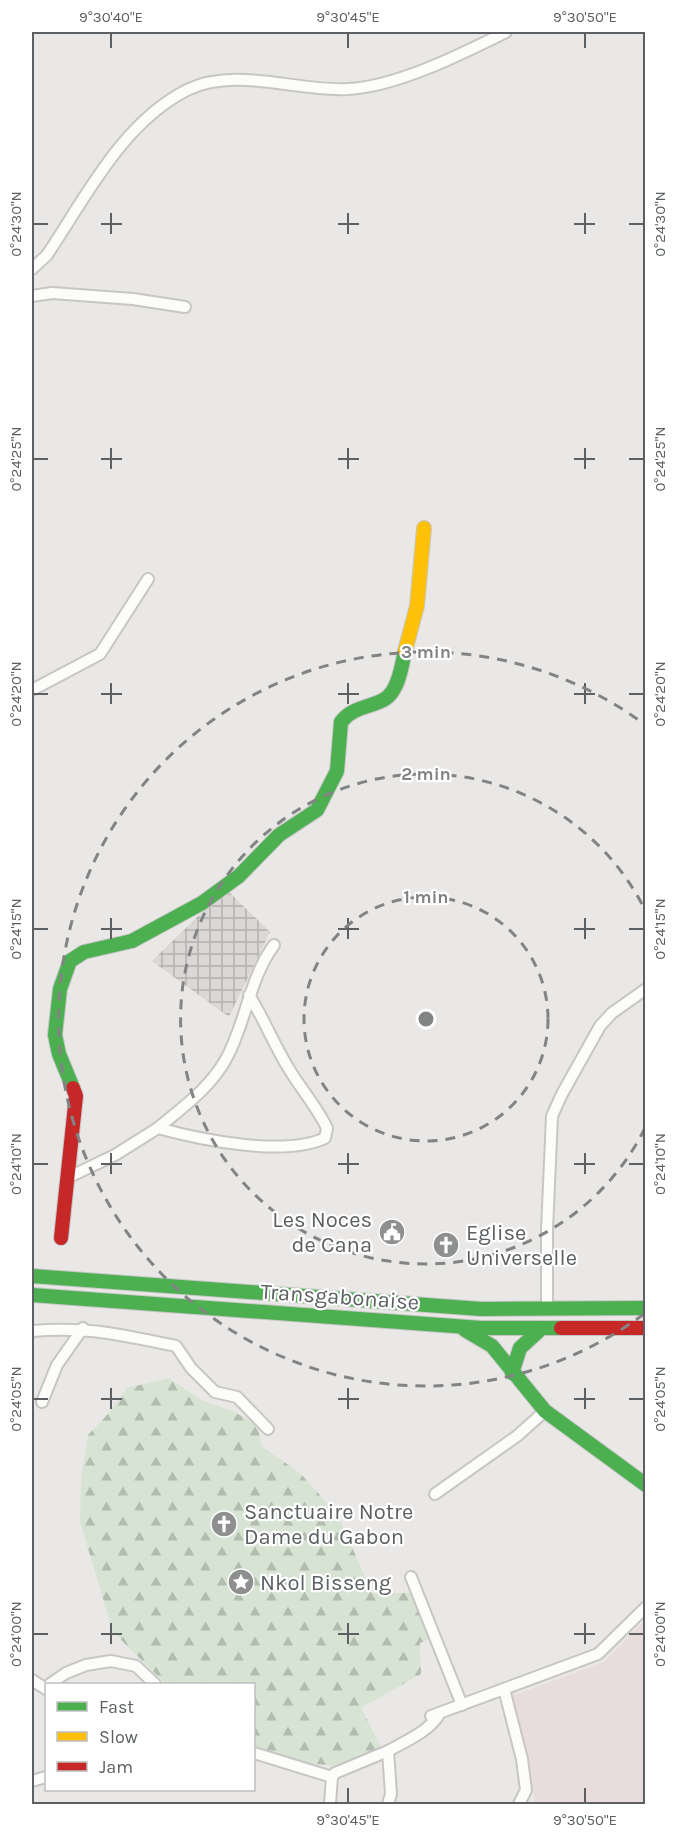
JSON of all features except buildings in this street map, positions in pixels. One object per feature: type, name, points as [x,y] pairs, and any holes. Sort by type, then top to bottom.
[{"type":"main road","points":[[61,1238],[76,1096],[58,1054],[55,1035],[64,972],[70,961],[84,952],[132,940],[202,903],[239,876],[279,835],[316,810],[328,793],[337,771],[341,722],[356,708],[385,699],[392,693],[397,682],[417,606],[424,528]]},
{"type":"main road","name":"Transgabonaise","points":[[32,1276],[398,1304],[547,1309],[645,1308]]},
{"type":"main road","name":"Transgabonaise","points":[[32,1295],[451,1325],[542,1329],[645,1328]]},
{"type":"main road","points":[[451,1325],[491,1343],[506,1358],[519,1385],[545,1411],[645,1485]]},
{"type":"main road","points":[[512,1373],[520,1348],[542,1329]]},
{"type":"street","points":[[32,269],[47,255],[122,145],[138,126],[161,106],[188,90],[211,82],[235,80],[312,89],[350,89],[411,73],[470,50],[506,32]]},
{"type":"street","points":[[32,296],[52,293],[133,299],[185,307]]},
{"type":"street","points":[[32,690],[100,654],[148,579]]},
{"type":"street","points":[[67,1178],[115,1155],[158,1128],[211,1082],[227,1058],[249,995],[265,957],[274,945]]},
{"type":"street","points":[[547,1309],[547,1230],[552,1116],[600,1026],[612,1013],[645,988]]},
{"type":"street","points":[[158,1128],[251,1145],[311,1144],[325,1138],[327,1128],[321,1116],[288,1068],[264,1019],[249,995]]},
{"type":"street","points":[[32,1331],[83,1328],[176,1346],[191,1368],[215,1392],[237,1397],[268,1429]]},
{"type":"street","points":[[42,1402],[57,1365],[83,1328]]},
{"type":"street","points":[[435,1494],[517,1436],[545,1411]]},
{"type":"street","points":[[411,1577],[462,1705]]},
{"type":"street","points":[[330,1804],[332,1777],[335,1773],[413,1738],[436,1720],[436,1714],[598,1654],[645,1607]]},
{"type":"street","points":[[52,1683],[66,1673],[86,1665],[111,1661],[136,1666],[154,1683]]},
{"type":"street","points":[[504,1689],[522,1759],[526,1790],[519,1804]]},
{"type":"street","points":[[388,1751],[391,1794],[388,1804]]},
{"type":"street","points":[[255,1753],[332,1777]]},
{"type":"shaded area","points":[[226,889],[270,932],[229,1017],[152,961]]},
{"type":"shaded area","points":[[645,1620],[645,1804],[535,1804],[529,1756],[512,1696],[604,1662]]},
{"type":"green space","points":[[169,1378],[201,1400],[233,1411],[258,1426],[261,1446],[300,1473],[338,1515],[372,1593],[412,1593],[429,1639],[420,1643],[421,1674],[361,1708],[381,1747],[336,1766],[307,1763],[255,1746],[255,1683],[165,1683],[113,1632],[80,1522],[81,1479],[88,1435],[107,1415],[127,1388]]},
{"type":"traffic: fast","points":[[73,1088],[59,1054],[55,1035],[60,989],[70,961],[84,952],[132,941],[202,903],[239,876],[279,835],[317,810],[337,771],[341,722],[353,712],[388,697],[397,683],[405,651]]},
{"type":"traffic: fast","points":[[32,1276],[481,1309],[646,1308]]},
{"type":"traffic: fast","points":[[32,1295],[481,1328],[561,1328]]},
{"type":"traffic: fast","points":[[512,1373],[520,1348],[542,1328]]},
{"type":"traffic: fast","points":[[465,1330],[492,1346],[545,1411],[646,1485]]},
{"type":"traffic: slow","points":[[405,651],[417,606],[424,528]]},
{"type":"traffic: jam","points":[[61,1238],[76,1096],[73,1088]]},
{"type":"traffic: jam","points":[[561,1328],[646,1328]]},
{"type":"place","name":"Les Noces de Cana","points":[[392,1232]]},
{"type":"place","name":"Eglise Universelle","points":[[446,1245]]},
{"type":"place","name":"Sanctuaire Notre Dame du Gabon","points":[[224,1524]]},
{"type":"place","name":"Nkol Bisseng","points":[[241,1582]]}]
